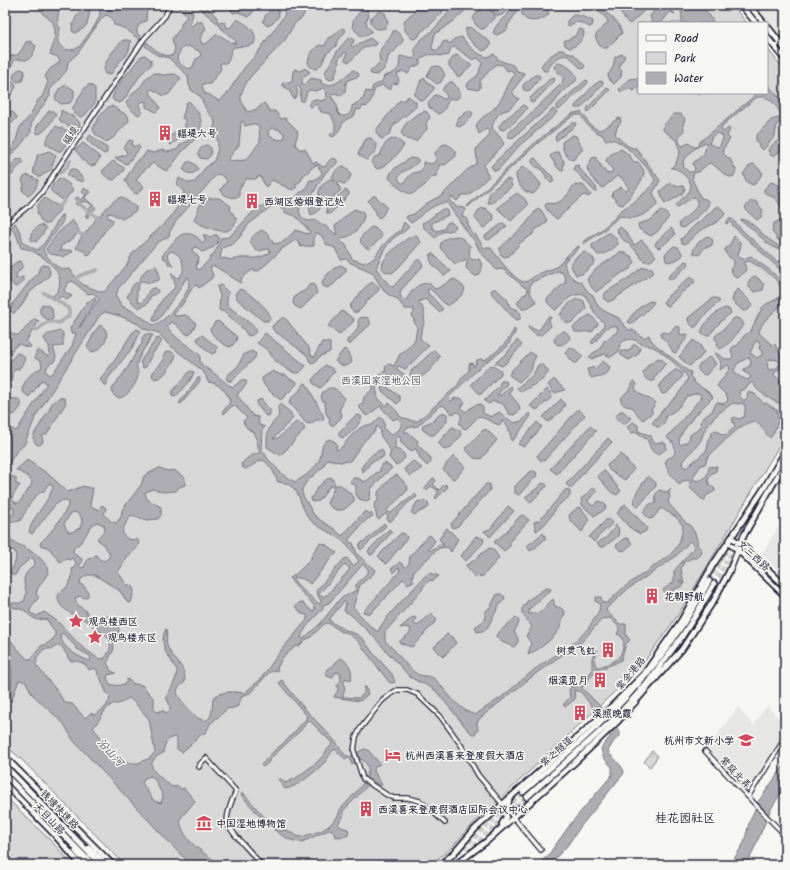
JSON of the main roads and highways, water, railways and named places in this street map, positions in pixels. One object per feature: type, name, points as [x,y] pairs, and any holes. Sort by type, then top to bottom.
[{"type":"highway","points":[[653,682],[711,582]]},
{"type":"highway","points":[[644,674],[678,637]]},
{"type":"highway","name":"紫金港路","points":[[609,711],[645,676],[678,637]]},
{"type":"highway","name":"紫金港路","points":[[606,729],[646,685],[678,637]]},
{"type":"highway","points":[[609,711],[626,693]]},
{"type":"highway","points":[[616,719],[635,702]]},
{"type":"highway","name":"紫之隧道","points":[[523,792],[609,711]]},
{"type":"highway","name":"紫之隧道","points":[[527,797],[606,729]]},
{"type":"highway","name":"钱塘快速路","points":[[5,766],[101,865]]},
{"type":"highway","name":"钱塘快速路","points":[[5,775],[93,865]]},
{"type":"highway","points":[[66,829],[107,865]]},
{"type":"highway","points":[[61,833],[88,865]]},
{"type":"main road","points":[[741,5],[755,22]]},
{"type":"main road","points":[[749,5],[763,22]]},
{"type":"main road","points":[[768,27],[785,49]]},
{"type":"main road","points":[[768,38],[785,60]]},
{"type":"main road","name":"紫金港路","points":[[626,693],[644,674],[680,621],[713,565],[732,538],[785,452]]},
{"type":"main road","points":[[635,702],[682,648],[705,616],[730,572],[744,536],[785,463]]},
{"type":"main road","name":"文三西路","points":[[732,538],[741,544],[785,586]]},
{"type":"main road","name":"文三西路","points":[[728,543],[738,550],[785,596]]},
{"type":"main road","points":[[441,865],[454,853],[475,829],[599,721]]},
{"type":"main road","name":"紫金港路","points":[[455,865],[513,818],[574,763],[606,729]]},
{"type":"main road","name":"天目山路","points":[[5,757],[113,865]]},
{"type":"main road","points":[[510,799],[508,804],[509,807],[514,810],[518,810],[574,763]]},
{"type":"main road","name":"天目山路","points":[[5,784],[54,834],[81,865]]},
{"type":"main road","points":[[474,850],[505,821],[506,817],[503,805]]},
{"type":"water","points":[[47,5],[60,5],[58,24],[60,29],[58,42],[64,49],[73,50],[79,47],[97,21],[102,5],[140,5],[147,9],[146,21],[141,23],[137,28],[137,33],[142,38],[140,41],[122,27],[114,25],[111,17],[106,15],[102,18],[78,53],[68,62],[67,70],[50,90],[50,96],[33,119],[31,132],[5,162],[5,157],[15,143],[20,127],[30,116],[38,100],[42,97],[48,82],[45,76],[50,69],[60,62],[58,57],[50,54],[54,42],[55,31],[53,22],[43,14],[43,11]]},
{"type":"water","points":[[179,5],[185,7],[193,14],[190,24],[192,26],[198,20],[202,22],[206,28],[200,39],[202,44],[206,44],[217,34],[235,44],[236,41],[196,5],[204,5],[216,16],[218,22],[226,23],[226,27],[230,28],[237,19],[248,26],[255,35],[254,44],[249,46],[234,47],[227,63],[221,63],[221,69],[210,84],[203,84],[202,86],[205,94],[208,94],[219,101],[226,95],[245,67],[255,56],[284,16],[286,5],[308,5],[302,18],[295,23],[285,40],[250,77],[241,94],[241,100],[247,112],[256,109],[264,103],[270,111],[275,111],[281,119],[285,118],[297,130],[298,133],[295,144],[299,149],[305,149],[311,161],[314,163],[316,162],[323,167],[326,166],[331,159],[334,158],[337,160],[335,166],[327,171],[312,195],[301,207],[300,213],[302,217],[305,220],[316,220],[337,235],[335,226],[354,209],[363,212],[363,221],[359,228],[353,234],[341,239],[341,242],[346,245],[352,259],[364,263],[375,258],[379,250],[386,242],[401,230],[404,222],[409,227],[389,243],[376,268],[389,285],[393,287],[417,260],[421,260],[423,266],[401,290],[400,294],[402,299],[406,300],[415,288],[425,283],[429,283],[435,289],[455,279],[465,288],[461,296],[448,306],[430,289],[427,290],[429,295],[443,309],[439,312],[425,299],[420,301],[419,304],[422,306],[425,318],[420,339],[429,345],[408,367],[405,369],[399,366],[396,368],[406,376],[406,379],[401,380],[389,375],[376,387],[378,399],[385,406],[389,403],[399,414],[399,416],[412,421],[418,421],[458,385],[462,377],[469,371],[469,364],[472,363],[474,367],[477,360],[485,360],[505,343],[514,329],[516,331],[507,347],[482,365],[448,398],[451,401],[455,398],[461,398],[465,402],[461,408],[466,412],[473,406],[480,404],[483,408],[483,413],[491,417],[499,412],[514,423],[522,421],[529,413],[531,416],[515,438],[511,441],[509,430],[503,421],[499,425],[479,416],[466,429],[459,423],[461,420],[461,415],[458,412],[452,414],[443,405],[437,408],[418,426],[406,428],[404,432],[408,432],[418,441],[417,444],[431,458],[431,462],[427,466],[421,460],[416,449],[410,451],[401,443],[400,437],[398,436],[395,441],[395,449],[397,450],[398,448],[404,454],[405,458],[400,463],[395,465],[389,457],[391,451],[380,435],[381,431],[377,426],[375,431],[364,441],[350,461],[340,462],[327,459],[323,467],[307,481],[302,489],[302,494],[314,515],[342,536],[365,511],[370,514],[371,513],[373,516],[366,520],[349,539],[349,542],[353,543],[357,554],[375,570],[373,574],[360,585],[353,607],[370,626],[378,632],[386,619],[424,577],[429,573],[439,576],[433,581],[430,580],[424,585],[422,590],[385,632],[385,641],[409,667],[417,674],[435,679],[458,705],[469,713],[475,715],[503,696],[535,669],[572,644],[587,630],[598,613],[600,607],[599,603],[595,601],[596,597],[601,597],[603,603],[607,603],[623,588],[674,551],[680,541],[683,526],[676,517],[661,508],[653,518],[649,519],[643,512],[650,504],[656,503],[655,495],[659,490],[666,492],[671,489],[669,492],[669,504],[687,524],[689,524],[697,539],[697,545],[702,550],[701,554],[697,558],[692,558],[684,562],[681,569],[684,584],[680,580],[679,581],[684,585],[665,594],[663,590],[674,582],[674,571],[694,548],[690,541],[675,557],[628,589],[606,609],[607,612],[620,624],[626,624],[626,635],[630,640],[626,644],[621,660],[597,671],[582,688],[598,704],[620,732],[620,736],[614,741],[608,751],[620,764],[624,773],[581,826],[567,846],[549,865],[538,865],[549,854],[572,822],[612,775],[612,767],[603,757],[601,748],[610,737],[609,732],[602,720],[581,692],[574,690],[575,699],[565,707],[563,705],[570,697],[569,690],[571,687],[578,686],[592,671],[592,658],[596,650],[598,651],[594,659],[596,667],[613,662],[621,654],[624,642],[621,636],[617,634],[619,627],[610,618],[602,619],[578,646],[538,672],[480,718],[477,723],[478,731],[475,734],[472,734],[436,691],[410,677],[372,635],[350,614],[344,611],[346,603],[344,601],[329,620],[341,628],[358,635],[364,640],[373,653],[392,674],[395,682],[389,682],[358,641],[346,632],[342,632],[328,623],[324,624],[311,637],[299,646],[296,646],[282,658],[277,668],[278,670],[270,672],[250,693],[242,696],[238,706],[227,709],[210,724],[206,732],[199,736],[182,752],[177,749],[177,739],[175,737],[169,739],[166,742],[163,753],[156,757],[152,762],[154,771],[158,775],[172,787],[178,786],[181,789],[184,788],[195,801],[180,819],[182,827],[185,834],[195,846],[221,865],[193,865],[181,855],[73,740],[64,724],[32,694],[26,682],[19,680],[11,702],[12,668],[5,661],[5,633],[27,659],[31,659],[41,646],[48,643],[55,637],[55,632],[47,620],[37,620],[24,610],[12,607],[5,610],[5,608],[11,603],[20,603],[24,601],[26,591],[24,579],[35,563],[34,559],[31,558],[19,568],[13,576],[10,571],[16,559],[16,554],[15,551],[5,549],[5,534],[11,541],[38,556],[47,566],[48,573],[38,588],[36,594],[39,597],[31,607],[30,612],[37,616],[44,612],[57,621],[82,647],[99,659],[105,658],[110,647],[110,642],[105,635],[84,619],[68,612],[59,602],[59,593],[65,589],[69,583],[72,576],[72,569],[75,568],[76,562],[72,558],[70,560],[67,559],[60,562],[49,548],[40,545],[62,517],[69,501],[63,500],[55,505],[32,534],[29,532],[33,521],[51,493],[53,487],[51,484],[48,484],[44,491],[33,499],[20,521],[13,522],[9,520],[10,516],[14,513],[14,509],[7,505],[5,507],[5,481],[9,482],[12,476],[16,478],[16,484],[20,485],[12,499],[16,503],[19,503],[31,486],[32,482],[27,476],[16,470],[27,460],[48,474],[68,492],[83,486],[93,488],[90,506],[99,510],[102,505],[106,508],[104,515],[112,522],[116,523],[121,517],[122,510],[141,485],[144,476],[159,468],[168,471],[174,470],[185,478],[185,485],[179,487],[176,491],[162,492],[151,489],[145,493],[147,499],[161,507],[161,515],[158,519],[146,520],[131,515],[124,527],[123,533],[126,538],[131,540],[137,539],[139,542],[137,548],[128,556],[118,572],[126,584],[132,586],[134,591],[131,603],[127,602],[120,591],[95,575],[87,575],[81,579],[80,584],[85,587],[88,592],[88,596],[85,598],[80,596],[75,598],[77,604],[86,611],[88,616],[99,623],[103,623],[104,618],[107,616],[118,622],[118,634],[113,639],[114,649],[107,663],[111,671],[116,673],[108,675],[107,678],[110,684],[121,685],[127,682],[127,679],[134,684],[142,685],[154,699],[154,709],[157,712],[163,710],[166,713],[170,710],[166,697],[170,692],[177,673],[177,670],[168,656],[163,641],[163,636],[166,629],[167,643],[170,653],[182,668],[185,676],[185,682],[178,688],[178,694],[190,712],[201,720],[206,720],[211,715],[213,698],[219,694],[227,692],[244,693],[260,680],[282,649],[307,620],[307,615],[302,614],[295,607],[300,602],[312,611],[315,610],[312,603],[290,578],[310,560],[320,543],[325,544],[337,553],[310,584],[301,578],[293,579],[301,589],[319,604],[321,602],[316,591],[344,559],[347,558],[353,566],[359,561],[342,540],[318,526],[308,517],[295,490],[285,483],[278,482],[272,469],[265,461],[261,460],[246,469],[242,467],[241,464],[247,458],[254,454],[260,453],[256,437],[254,432],[247,428],[243,421],[247,418],[235,406],[232,406],[224,414],[222,413],[230,402],[227,394],[222,388],[216,384],[208,382],[205,374],[200,369],[167,343],[159,333],[144,329],[138,324],[120,316],[105,312],[100,315],[36,416],[24,445],[16,452],[5,469],[5,423],[15,431],[17,430],[46,385],[46,382],[42,380],[29,397],[22,391],[23,386],[32,373],[42,367],[41,362],[35,358],[36,352],[38,350],[47,356],[50,355],[49,346],[44,339],[46,335],[60,331],[63,333],[63,346],[53,347],[56,357],[54,362],[49,364],[46,370],[46,372],[50,375],[53,373],[72,346],[76,333],[71,333],[70,328],[87,302],[95,298],[96,300],[80,327],[99,299],[93,293],[88,294],[72,281],[68,283],[64,290],[72,296],[67,300],[61,296],[57,300],[51,299],[50,297],[54,295],[58,289],[60,281],[56,270],[40,256],[30,250],[21,248],[16,234],[10,228],[15,223],[21,234],[23,243],[37,250],[44,244],[61,215],[63,215],[62,223],[43,250],[54,264],[60,268],[70,269],[82,284],[104,292],[127,265],[132,254],[169,219],[182,200],[184,192],[177,184],[179,178],[189,183],[195,182],[205,168],[214,161],[218,149],[218,142],[217,138],[214,137],[214,119],[207,111],[200,96],[191,90],[188,76],[169,58],[157,55],[145,46],[147,42],[162,54],[169,56],[173,55],[175,49],[172,39],[187,16]],"holes":[[[188,46],[199,51],[201,55],[196,59],[192,68],[181,65],[177,60],[179,53],[183,48]],[[243,121],[245,126],[254,124],[259,126],[260,142],[247,159],[231,161],[228,159],[239,145],[241,122]],[[272,128],[283,132],[284,139],[278,140],[269,136],[268,131]],[[317,165],[322,172],[321,175],[314,180],[310,180],[305,191],[301,192],[290,202],[290,204],[287,205],[286,202],[277,198],[267,198],[266,203],[263,206],[258,207],[229,237],[221,238],[212,256],[198,270],[196,266],[199,258],[192,250],[193,248],[196,247],[202,252],[214,247],[219,238],[217,235],[210,238],[203,235],[206,241],[202,243],[197,237],[190,234],[181,235],[176,239],[162,257],[167,260],[169,265],[173,266],[167,255],[171,251],[177,254],[181,259],[183,272],[178,278],[171,273],[175,286],[161,301],[155,312],[153,321],[156,321],[163,314],[187,277],[189,278],[189,286],[181,300],[162,321],[153,325],[135,312],[122,306],[116,296],[118,289],[157,243],[169,236],[170,231],[177,220],[216,175],[219,174],[227,181],[220,190],[226,196],[239,197],[239,189],[246,179],[255,179],[260,176],[266,187],[272,180],[292,190],[297,187],[295,185],[301,181],[304,174]],[[272,206],[281,207],[286,213],[295,216],[310,232],[307,234],[296,230],[283,242],[274,244],[268,234],[262,230],[254,235],[250,242],[257,251],[269,249],[270,252],[261,257],[255,258],[230,260],[220,258],[222,248],[232,245],[249,224]],[[316,233],[321,235],[327,245],[335,248],[341,260],[346,259],[351,263],[372,272],[383,290],[397,299],[405,309],[414,309],[412,316],[417,328],[415,339],[410,346],[400,354],[394,366],[389,364],[385,367],[386,371],[382,372],[371,381],[373,384],[373,389],[364,397],[363,403],[358,405],[365,415],[368,416],[380,406],[393,420],[397,418],[402,423],[399,430],[390,435],[384,428],[384,421],[380,417],[372,425],[367,425],[358,429],[340,449],[336,450],[337,444],[329,439],[322,446],[320,458],[317,464],[302,478],[295,482],[283,475],[267,458],[261,447],[262,430],[265,427],[259,425],[258,417],[253,416],[237,395],[247,382],[243,379],[233,387],[227,384],[202,365],[200,355],[178,339],[167,326],[171,322],[176,324],[189,335],[196,325],[195,322],[186,315],[175,316],[175,312],[182,305],[193,287],[196,285],[199,288],[212,278],[213,275],[210,268],[213,266],[241,283],[241,279],[252,270],[259,271],[282,249],[295,240],[298,241],[301,247],[314,246],[314,236]],[[75,512],[81,516],[82,522],[80,528],[72,532],[68,532],[64,524],[71,513]],[[97,522],[104,525],[105,530],[97,539],[105,546],[110,554],[108,559],[104,561],[99,559],[96,555],[88,559],[84,567],[81,568],[79,565],[82,563],[82,559],[74,554],[73,549],[81,542]],[[345,564],[350,569],[327,595],[322,597],[319,594]],[[363,564],[368,569],[368,572],[356,585],[356,590],[340,599],[320,624],[303,639],[301,638],[307,626],[323,609],[323,605],[329,603]],[[62,633],[77,649],[90,656],[91,660],[89,661],[76,654],[64,644],[60,635]],[[59,645],[63,648],[70,661],[81,662],[86,665],[89,670],[94,668],[97,670],[107,694],[110,697],[108,703],[99,712],[94,715],[91,713],[85,718],[72,704],[65,703],[36,665],[37,657],[44,649],[50,649]],[[129,698],[149,719],[155,752],[150,758],[138,763],[129,763],[120,760],[110,752],[103,740],[93,728],[108,707],[112,704],[118,704]],[[150,776],[154,778],[163,796],[161,803],[154,801],[142,783],[145,778]]]},
{"type":"water","points":[[232,5],[257,6],[249,17],[238,12],[233,13],[230,8]]},
{"type":"water","points":[[360,5],[366,5],[369,16],[366,21],[367,26],[372,31],[363,37],[355,31],[353,26],[354,20],[360,11]]},
{"type":"water","points":[[419,5],[440,5],[443,9],[442,13],[421,32],[419,36],[414,39],[407,33],[404,28],[404,24],[407,18],[417,9]]},
{"type":"water","points":[[455,5],[471,5],[454,21],[435,34],[432,47],[433,50],[439,50],[443,42],[447,41],[450,44],[454,39],[462,37],[479,54],[487,57],[494,54],[500,60],[513,65],[517,71],[524,73],[523,77],[513,90],[513,94],[519,99],[508,110],[505,110],[499,114],[494,122],[492,128],[504,144],[484,165],[489,176],[469,195],[462,195],[457,201],[452,197],[449,198],[451,203],[456,207],[465,208],[466,210],[462,215],[467,219],[468,225],[473,234],[476,235],[484,248],[491,248],[506,268],[521,281],[525,282],[530,280],[538,274],[556,267],[579,246],[579,248],[565,261],[565,268],[569,274],[581,282],[588,292],[593,295],[598,306],[604,311],[619,318],[629,330],[633,330],[644,338],[649,335],[651,340],[657,346],[691,372],[690,376],[696,384],[713,397],[694,416],[685,429],[679,440],[681,445],[688,440],[690,435],[700,428],[702,419],[712,411],[717,402],[723,404],[728,401],[727,396],[717,386],[730,367],[727,365],[720,370],[720,360],[714,354],[716,353],[725,359],[731,359],[733,357],[731,349],[734,346],[737,346],[743,337],[751,330],[764,306],[776,300],[782,291],[777,281],[759,266],[749,261],[744,263],[746,270],[738,278],[734,276],[730,269],[734,264],[734,261],[727,255],[725,249],[729,246],[734,236],[740,242],[741,246],[738,254],[740,258],[743,259],[751,256],[785,283],[785,300],[763,323],[759,333],[772,345],[775,344],[781,354],[781,359],[785,361],[785,365],[775,372],[774,375],[782,382],[784,403],[781,404],[775,402],[765,396],[752,382],[744,390],[740,390],[739,393],[743,400],[747,398],[748,392],[755,394],[764,404],[766,403],[778,411],[777,416],[779,420],[773,435],[770,438],[757,423],[751,422],[745,424],[732,434],[707,458],[705,464],[701,465],[693,477],[694,480],[697,481],[703,479],[708,473],[709,467],[717,466],[716,471],[711,474],[708,480],[709,484],[715,489],[715,491],[706,496],[704,501],[690,488],[690,480],[682,481],[680,485],[671,475],[665,463],[667,459],[675,453],[674,444],[667,438],[701,396],[698,393],[687,396],[676,410],[666,415],[665,421],[661,426],[657,427],[652,423],[665,407],[676,397],[688,378],[678,366],[655,348],[632,339],[621,343],[618,352],[611,357],[604,354],[591,359],[589,357],[599,350],[604,341],[617,332],[618,329],[616,326],[608,327],[593,344],[591,342],[604,326],[604,323],[596,315],[585,295],[574,295],[555,310],[547,302],[547,299],[566,281],[563,273],[558,271],[532,282],[530,292],[536,301],[525,309],[522,309],[517,303],[523,295],[526,294],[528,290],[527,288],[504,270],[496,270],[481,253],[474,240],[447,203],[441,203],[434,206],[411,223],[406,218],[407,216],[414,214],[427,203],[442,195],[466,171],[477,163],[476,149],[490,133],[486,129],[479,134],[476,126],[480,120],[494,109],[499,102],[514,75],[513,72],[510,70],[507,71],[503,65],[496,64],[480,81],[480,88],[478,90],[468,88],[467,85],[469,82],[478,75],[482,63],[480,60],[477,58],[473,60],[455,47],[450,50],[449,55],[428,55],[420,60],[420,64],[412,68],[408,74],[403,71],[397,74],[399,81],[397,84],[394,83],[392,85],[390,90],[382,85],[375,89],[368,105],[366,107],[363,106],[360,110],[357,109],[354,116],[345,120],[336,135],[332,137],[330,135],[335,131],[335,124],[331,114],[321,112],[317,104],[310,107],[308,105],[312,100],[324,100],[327,96],[326,91],[323,88],[316,91],[309,90],[304,101],[302,101],[300,100],[301,91],[299,86],[296,86],[298,94],[294,99],[288,89],[282,85],[283,83],[292,81],[293,71],[295,69],[300,71],[305,68],[310,72],[302,78],[302,83],[305,85],[311,78],[321,80],[322,84],[332,85],[340,81],[354,70],[359,76],[348,80],[346,83],[345,93],[341,96],[335,93],[331,96],[337,105],[338,113],[341,116],[348,115],[352,106],[363,99],[366,91],[371,92],[373,86],[382,82],[384,76],[398,69],[400,56],[413,59],[416,55],[414,50],[417,44],[432,31]],"holes":[[[759,341],[759,349],[762,351],[762,355],[757,358],[750,353],[755,342]],[[747,358],[750,358],[750,366],[744,369],[744,372],[750,375],[748,380],[744,379],[735,372],[734,370],[737,364]],[[770,359],[777,360],[780,363],[777,368],[771,370],[768,369],[767,362]],[[733,403],[741,403],[745,405],[744,417],[738,419],[734,417],[732,419],[735,427],[727,434],[723,435],[716,430],[712,432],[711,437],[708,439],[706,451],[686,468],[683,466],[682,462],[699,443],[709,423],[719,413]]]},
{"type":"water","points":[[489,5],[513,5],[502,15],[498,16],[492,11]]},
{"type":"water","points":[[523,5],[546,6],[549,14],[539,20],[534,21],[525,19],[522,11]]},
{"type":"water","points":[[628,5],[650,5],[630,24],[621,14],[621,11]]},
{"type":"water","points":[[659,5],[666,5],[675,14],[670,12],[662,22],[652,22],[650,16]]},
{"type":"water","points":[[678,5],[700,5],[713,22],[682,22],[682,14]]},
{"type":"water","points":[[516,6],[518,10],[508,25],[507,30],[497,35],[493,33],[499,22]]},
{"type":"water","points":[[273,7],[278,10],[279,16],[272,24],[267,26],[263,22],[265,16]]},
{"type":"water","points":[[486,8],[495,15],[495,18],[484,29],[481,29],[473,20],[478,12]]},
{"type":"water","points":[[598,8],[613,18],[619,25],[622,33],[607,48],[603,48],[599,45],[595,36],[608,22],[607,19],[597,10]]},
{"type":"water","points":[[85,9],[90,11],[87,24],[83,29],[75,33],[72,31],[74,21],[77,15]]},
{"type":"water","points":[[379,11],[385,13],[388,22],[385,28],[380,29],[373,26],[370,22],[371,18]]},
{"type":"water","points":[[573,15],[593,21],[592,26],[589,27],[579,22],[569,26],[567,25],[567,21]]},
{"type":"water","points":[[470,27],[489,41],[491,45],[487,49],[483,51],[469,38],[466,28]]},
{"type":"water","points":[[342,28],[346,30],[336,46],[326,54],[322,64],[317,69],[309,66],[308,63],[310,55],[313,51],[319,45],[325,46],[329,37],[332,37]]},
{"type":"water","points":[[580,29],[583,30],[584,33],[582,39],[578,44],[569,48],[565,45],[564,41],[575,36]]},
{"type":"water","points":[[393,31],[396,31],[403,38],[403,41],[392,54],[388,56],[383,70],[376,75],[371,74],[370,72],[380,62],[379,57],[381,49]]},
{"type":"water","points":[[351,37],[353,38],[354,42],[351,45],[353,47],[370,38],[376,43],[375,46],[367,46],[364,48],[349,62],[345,60],[347,53],[345,52],[338,60],[339,63],[334,78],[330,80],[326,77],[325,72],[339,48]]},
{"type":"water","points":[[123,40],[131,41],[126,56],[120,61],[111,74],[108,75],[104,73],[107,59]]},
{"type":"water","points":[[30,41],[36,46],[34,52],[26,60],[19,59],[14,61],[7,74],[5,73],[5,57],[17,55],[26,42]]},
{"type":"water","points":[[559,50],[564,50],[570,54],[574,54],[585,66],[583,69],[579,67],[570,57],[561,56],[547,71],[544,71],[541,67],[544,62],[548,57]]},
{"type":"water","points":[[622,54],[625,56],[619,67],[622,71],[621,77],[614,84],[609,79],[608,75],[613,67],[615,57]]},
{"type":"water","points":[[145,55],[151,60],[151,65],[141,74],[123,101],[119,103],[114,101],[112,98],[114,92],[141,56]]},
{"type":"water","points":[[457,55],[472,65],[458,77],[449,66],[449,63],[454,56]]},
{"type":"water","points":[[557,63],[564,65],[573,71],[576,81],[561,93],[555,102],[514,137],[510,138],[508,133],[562,83],[563,77],[554,68]]},
{"type":"water","points":[[438,66],[445,75],[441,82],[437,84],[427,75],[432,67]]},
{"type":"water","points":[[21,69],[25,71],[22,81],[17,82],[13,76]]},
{"type":"water","points":[[155,73],[163,75],[175,74],[181,78],[169,94],[164,96],[152,89],[149,90],[160,108],[156,112],[146,107],[146,102],[143,101],[139,105],[142,112],[139,115],[131,110],[126,103],[130,96],[148,77]]},
{"type":"water","points":[[535,75],[539,75],[540,78],[530,90],[526,91],[523,89],[523,85]]},
{"type":"water","points":[[8,78],[15,84],[16,87],[7,98],[5,96],[5,79]]},
{"type":"water","points":[[425,78],[428,83],[434,87],[434,89],[424,100],[421,101],[414,95],[420,81]]},
{"type":"water","points":[[551,78],[555,79],[553,83],[533,103],[530,101],[530,98]]},
{"type":"water","points":[[638,78],[638,87],[634,91],[630,89],[621,92],[619,89],[630,79]]},
{"type":"water","points":[[586,80],[588,81],[587,84],[560,109],[557,110],[557,105]]},
{"type":"water","points":[[600,81],[603,82],[602,85],[581,108],[575,108],[575,106],[594,85]]},
{"type":"water","points":[[450,82],[453,82],[461,94],[457,99],[450,99],[443,112],[438,114],[429,107],[428,103],[435,95],[446,99],[447,96],[443,91],[443,88]]},
{"type":"water","points":[[89,84],[95,88],[95,103],[85,115],[81,117],[74,113],[72,109],[84,89]]},
{"type":"water","points":[[66,85],[74,90],[74,98],[70,103],[61,104],[55,97],[59,89]]},
{"type":"water","points":[[768,85],[785,104],[785,116],[781,122],[777,124],[775,136],[763,150],[760,148],[756,140],[756,136],[771,120],[779,118],[781,114],[773,102],[762,97],[753,100],[723,125],[721,129],[723,132],[728,128],[730,129],[727,136],[730,139],[723,149],[723,153],[728,158],[729,157],[736,170],[734,176],[727,176],[709,163],[698,172],[694,173],[692,179],[701,198],[706,199],[709,202],[706,209],[698,216],[683,228],[680,227],[679,223],[693,211],[697,201],[695,197],[677,207],[676,205],[689,192],[691,184],[680,171],[671,168],[676,163],[680,151],[676,140],[663,130],[663,126],[674,114],[681,114],[685,119],[683,125],[684,131],[679,138],[680,144],[683,146],[688,143],[694,147],[697,147],[700,142],[753,97],[754,94],[768,94]],"holes":[[[716,133],[722,135],[723,138],[720,146],[718,147],[709,144],[711,138]],[[705,142],[707,144],[704,154],[693,163],[695,170],[689,172],[684,168],[683,161],[693,150]]]},
{"type":"water","points":[[607,88],[610,90],[588,112],[588,107]]},
{"type":"water","points":[[408,96],[416,102],[416,107],[396,123],[388,136],[382,139],[379,137],[376,130],[399,101],[405,100]]},
{"type":"water","points":[[189,101],[200,118],[201,124],[198,135],[166,171],[153,163],[141,173],[136,180],[144,187],[137,194],[133,192],[125,180],[137,160],[142,158],[147,151],[153,153],[163,150],[168,152],[178,149],[180,145],[188,141],[190,135],[185,128],[185,120],[182,118],[186,103]]},
{"type":"water","points":[[524,105],[527,108],[519,118],[503,130],[500,129],[499,126],[505,119]]},
{"type":"water","points":[[112,106],[128,116],[129,121],[113,138],[106,142],[96,135],[93,127],[101,114],[108,107]]},
{"type":"water","points":[[553,109],[557,112],[554,116],[519,146],[499,169],[495,171],[491,166]]},
{"type":"water","points":[[9,110],[14,113],[17,118],[10,125],[5,123],[5,113]]},
{"type":"water","points":[[61,110],[74,117],[80,124],[80,127],[75,129],[61,122],[59,118]]},
{"type":"water","points":[[469,110],[473,114],[464,124],[458,127],[456,125],[459,118]]},
{"type":"water","points":[[49,111],[53,111],[56,115],[46,129],[38,134],[36,131],[37,126]]},
{"type":"water","points":[[424,111],[427,112],[430,117],[426,123],[427,129],[416,141],[405,138],[401,132],[405,125],[413,117]]},
{"type":"water","points":[[581,112],[591,126],[599,130],[620,118],[621,122],[617,127],[615,134],[627,146],[636,148],[660,181],[653,193],[658,203],[653,209],[645,214],[632,218],[623,216],[619,217],[602,232],[584,244],[583,242],[601,230],[616,217],[620,211],[634,202],[650,188],[655,180],[642,163],[629,150],[616,141],[611,139],[605,140],[603,135],[587,125],[581,115],[574,115],[538,143],[468,207],[467,206],[536,142],[570,115]]},
{"type":"water","points":[[572,123],[576,123],[575,126],[556,141],[555,138],[557,134]]},
{"type":"water","points":[[56,126],[71,132],[72,136],[61,151],[58,151],[46,144],[46,140]]},
{"type":"water","points":[[176,132],[179,133],[180,138],[171,145],[167,141],[168,138]]},
{"type":"water","points":[[90,135],[107,148],[107,153],[104,154],[87,140]]},
{"type":"water","points":[[572,135],[576,136],[583,149],[573,160],[565,153],[562,142]]},
{"type":"water","points":[[371,138],[377,147],[373,155],[366,160],[358,154],[365,140]]},
{"type":"water","points":[[396,138],[404,145],[403,148],[388,163],[377,169],[371,163],[375,157],[380,155],[384,146],[389,140]]},
{"type":"water","points":[[785,138],[785,147],[774,156],[770,155],[768,150],[769,148]]},
{"type":"water","points":[[129,140],[133,141],[133,147],[138,145],[140,148],[126,164],[115,158],[127,153],[124,148]]},
{"type":"water","points":[[83,143],[100,158],[95,165],[91,166],[87,164],[75,150]]},
{"type":"water","points":[[446,144],[453,148],[456,156],[445,165],[440,164],[436,176],[432,177],[424,186],[412,194],[403,190],[389,178],[394,169],[410,158],[418,159],[417,163],[399,175],[399,180],[401,183],[404,183],[410,175],[421,171],[423,162],[431,164],[435,162],[435,153],[442,145]]},
{"type":"water","points":[[207,145],[211,148],[211,155],[207,159],[200,158],[198,154],[202,147]]},
{"type":"water","points":[[621,149],[628,154],[634,162],[638,162],[644,173],[638,185],[623,205],[619,204],[612,196],[613,192],[621,187],[626,191],[629,188],[621,177],[617,176],[603,188],[589,174],[587,168],[592,158],[595,157],[607,174],[611,173],[613,170],[606,161],[608,157]]},
{"type":"water","points":[[49,151],[56,155],[51,169],[40,177],[34,174],[37,155]]},
{"type":"water","points":[[555,152],[558,152],[564,161],[563,170],[561,171],[550,156]]},
{"type":"water","points":[[535,158],[552,176],[554,181],[551,183],[540,168],[533,164],[531,160]]},
{"type":"water","points":[[22,159],[23,163],[12,175],[8,175],[7,172],[15,161]]},
{"type":"water","points":[[113,161],[124,168],[124,170],[114,180],[106,177],[102,171]]},
{"type":"water","points":[[187,162],[191,162],[196,165],[198,170],[194,173],[188,173],[183,169]]},
{"type":"water","points":[[754,164],[763,173],[755,184],[752,185],[747,182],[743,174],[750,165]]},
{"type":"water","points":[[578,165],[596,187],[597,190],[595,192],[574,169],[574,166]]},
{"type":"water","points":[[344,166],[348,169],[351,175],[348,182],[344,184],[338,182],[337,183],[341,190],[327,202],[320,199],[319,193],[325,182],[330,179],[335,181],[332,177],[334,173]]},
{"type":"water","points":[[524,167],[529,170],[541,184],[533,194],[523,189],[516,178],[516,174],[521,168]]},
{"type":"water","points":[[75,169],[84,180],[82,182],[67,176],[70,170]]},
{"type":"water","points":[[28,175],[38,180],[35,190],[28,196],[22,190],[24,185],[22,180]]},
{"type":"water","points":[[60,178],[69,184],[73,190],[64,201],[51,191],[53,184]]},
{"type":"water","points":[[507,179],[510,180],[512,186],[492,203],[488,203],[489,192]]},
{"type":"water","points":[[771,182],[779,185],[778,192],[780,194],[785,192],[785,210],[775,198],[764,192],[764,189]]},
{"type":"water","points":[[670,183],[683,186],[685,189],[682,194],[667,203],[664,202],[660,191]]},
{"type":"water","points":[[583,185],[591,195],[588,197],[585,195],[582,196],[557,219],[548,211],[545,205],[548,203],[552,204],[559,202],[566,197],[573,186]]},
{"type":"water","points":[[84,188],[91,192],[89,194],[88,193],[85,198],[96,208],[88,215],[88,218],[85,216],[92,205],[86,201],[84,203],[82,201],[78,206],[75,203],[77,202],[75,199],[77,197],[81,200],[86,195],[82,192],[82,189]]},
{"type":"water","points":[[346,190],[349,192],[349,195],[330,214],[327,214],[326,207]]},
{"type":"water","points":[[517,193],[525,199],[528,205],[511,221],[498,209],[498,207]]},
{"type":"water","points":[[374,195],[387,207],[382,216],[379,218],[376,216],[376,212],[368,201]]},
{"type":"water","points":[[121,197],[136,207],[136,211],[122,219],[108,213],[107,216],[114,221],[104,232],[90,254],[87,255],[84,251],[76,248],[97,217],[100,216],[112,202]]},
{"type":"water","points":[[44,198],[58,206],[60,210],[48,224],[44,224],[37,211],[37,207]]},
{"type":"water","points":[[210,198],[219,198],[231,206],[230,209],[237,220],[230,230],[223,231],[209,228],[194,220],[203,201]]},
{"type":"water","points":[[314,201],[318,202],[321,207],[316,213],[311,215],[309,207]]},
{"type":"water","points":[[751,201],[755,201],[763,210],[761,217],[757,220],[747,211],[745,207]]},
{"type":"water","points":[[718,206],[725,214],[716,223],[704,228],[685,244],[682,243],[681,239]]},
{"type":"water","points":[[485,208],[494,216],[494,219],[485,228],[482,227],[475,218],[478,211]]},
{"type":"water","points":[[538,208],[547,220],[546,223],[521,242],[509,256],[505,257],[501,255],[499,249],[525,225]]},
{"type":"water","points":[[442,209],[447,210],[448,215],[432,223],[432,228],[437,231],[444,229],[447,223],[451,222],[456,227],[453,230],[442,232],[435,238],[424,228],[422,223],[427,221]]},
{"type":"water","points":[[661,210],[664,211],[669,217],[657,232],[651,236],[639,229],[638,224],[651,220]]},
{"type":"water","points":[[729,219],[732,219],[785,269],[785,274],[730,222],[726,224]]},
{"type":"water","points":[[741,219],[753,225],[780,247],[779,249],[770,245],[742,222]]},
{"type":"water","points":[[72,220],[79,230],[74,238],[61,246],[60,251],[73,251],[64,257],[47,252],[46,249],[58,233]]},
{"type":"water","points":[[781,220],[785,225],[785,243],[777,239],[772,231],[774,223]]},
{"type":"water","points":[[503,223],[507,226],[489,240],[486,239],[485,236]]},
{"type":"water","points":[[41,225],[46,228],[44,232],[36,242],[31,240],[31,233]]},
{"type":"water","points":[[371,227],[375,228],[382,235],[380,239],[369,249],[361,244],[360,241],[363,235]]},
{"type":"water","points":[[620,227],[626,232],[634,245],[641,240],[656,256],[651,261],[644,261],[620,236],[617,229]]},
{"type":"water","points":[[671,228],[675,235],[658,248],[655,245],[656,242]]},
{"type":"water","points":[[608,233],[616,238],[618,244],[609,251],[598,255],[592,248],[592,245]]},
{"type":"water","points":[[416,235],[421,242],[398,268],[392,273],[384,271],[382,266],[384,260],[389,254],[404,241]]},
{"type":"water","points":[[457,236],[463,239],[470,246],[470,257],[473,260],[479,259],[482,265],[482,270],[478,276],[475,276],[466,268],[466,259],[456,264],[441,249],[441,243],[444,240],[449,237]]},
{"type":"water","points":[[708,236],[712,239],[713,243],[711,246],[705,247],[699,255],[693,253],[694,248],[698,243]]},
{"type":"water","points":[[674,246],[678,247],[682,253],[682,256],[669,262],[666,261],[665,254]]},
{"type":"water","points":[[621,251],[631,256],[635,262],[630,269],[596,292],[587,280],[590,275],[593,271]]},
{"type":"water","points":[[585,252],[594,259],[595,263],[582,274],[576,275],[570,265],[576,257]]},
{"type":"water","points":[[432,253],[451,271],[444,276],[431,262],[430,256]]},
{"type":"water","points":[[21,261],[23,266],[16,275],[17,279],[23,277],[23,281],[20,285],[15,287],[10,281],[5,279],[5,273],[16,262]]},
{"type":"water","points":[[685,261],[689,264],[673,279],[669,279],[668,277]]},
{"type":"water","points":[[43,265],[48,266],[50,272],[49,276],[28,294],[20,308],[14,313],[10,311],[13,303],[31,280],[37,275]]},
{"type":"water","points":[[341,265],[346,268],[346,271],[333,285],[327,288],[323,286],[322,282],[328,274],[333,269]]},
{"type":"water","points":[[156,266],[159,272],[159,280],[150,283],[143,281],[139,285],[137,290],[138,302],[141,303],[143,301],[151,289],[156,288],[158,291],[156,294],[151,296],[147,304],[138,308],[127,297],[133,285],[139,281],[143,273],[147,269]]},
{"type":"water","points":[[641,268],[652,268],[654,272],[613,300],[608,302],[603,298],[606,292],[630,277]]},
{"type":"water","points":[[755,276],[764,285],[763,290],[754,292],[748,286],[750,280]]},
{"type":"water","points":[[690,277],[694,279],[694,283],[681,293],[669,306],[665,305],[663,302],[668,296]]},
{"type":"water","points":[[374,282],[378,286],[379,290],[358,312],[353,311],[350,308],[351,304],[367,285]]},
{"type":"water","points":[[314,284],[317,293],[301,309],[295,306],[293,303],[294,298]]},
{"type":"water","points":[[221,285],[229,293],[227,305],[257,329],[253,335],[248,336],[244,330],[226,313],[219,310],[220,296],[217,287]]},
{"type":"water","points":[[240,289],[244,290],[258,301],[267,310],[271,318],[267,321],[263,321],[237,299],[235,295]]},
{"type":"water","points":[[496,289],[507,299],[510,307],[517,309],[521,314],[520,319],[517,320],[512,316],[492,294],[491,291]]},
{"type":"water","points":[[738,289],[753,304],[748,310],[743,311],[732,301],[734,293]]},
{"type":"water","points":[[713,298],[720,301],[704,316],[696,327],[693,327],[688,321],[688,318]]},
{"type":"water","points":[[580,299],[584,301],[586,309],[574,321],[570,323],[564,321],[560,315],[564,309],[571,302]]},
{"type":"water","points":[[650,301],[654,302],[650,307],[632,323],[629,323],[628,321],[635,312]]},
{"type":"water","points":[[42,304],[52,308],[53,318],[48,320],[43,317],[40,312]]},
{"type":"water","points":[[725,308],[729,309],[731,313],[721,321],[708,336],[701,333],[702,329],[710,318]]},
{"type":"water","points":[[342,311],[354,319],[353,322],[339,335],[328,326]]},
{"type":"water","points":[[589,315],[592,316],[598,324],[593,331],[575,332],[573,327]]},
{"type":"water","points":[[283,317],[309,348],[311,355],[314,357],[316,356],[322,342],[330,343],[330,352],[319,357],[315,362],[310,362],[307,355],[273,330],[272,326]]},
{"type":"water","points":[[365,317],[370,321],[370,325],[362,331],[350,345],[347,343],[347,340],[357,329],[360,318]]},
{"type":"water","points":[[548,317],[551,317],[549,321],[551,326],[541,335],[535,335],[528,328],[529,326],[535,330],[539,330]]},
{"type":"water","points":[[734,318],[742,321],[744,325],[730,342],[719,349],[717,347],[718,342],[715,339],[715,336]]},
{"type":"water","points":[[34,319],[39,321],[26,341],[31,346],[29,348],[19,344],[5,357],[7,340],[5,338],[5,326],[10,332],[17,335],[20,334]]},
{"type":"water","points":[[218,321],[237,337],[236,341],[231,347],[225,345],[213,335],[210,330],[215,322]]},
{"type":"water","points":[[100,325],[106,332],[106,340],[100,348],[92,352],[87,347],[95,331]]},
{"type":"water","points":[[676,326],[680,327],[680,335],[687,334],[688,336],[676,353],[673,352],[668,343],[660,336],[663,332],[670,333]]},
{"type":"water","points":[[137,329],[141,331],[132,348],[107,380],[107,385],[104,385],[100,379],[115,360],[132,333]]},
{"type":"water","points":[[565,331],[570,338],[567,342],[558,345],[554,341],[556,335]]},
{"type":"water","points":[[265,333],[306,366],[301,372],[296,373],[285,368],[272,358],[266,349],[257,343]]},
{"type":"water","points":[[145,334],[153,335],[138,360],[138,375],[136,382],[123,397],[116,397],[112,389],[142,344],[142,338]]},
{"type":"water","points":[[202,335],[217,347],[216,352],[212,354],[197,340],[198,337]]},
{"type":"water","points":[[159,338],[162,341],[151,356],[146,367],[143,368],[140,362],[156,339]]},
{"type":"water","points":[[517,340],[522,345],[506,363],[502,366],[495,363],[507,353]]},
{"type":"water","points":[[693,340],[700,345],[704,352],[700,358],[689,366],[679,357]]},
{"type":"water","points":[[633,345],[637,345],[640,348],[638,354],[629,360],[621,355],[621,351],[629,351]]},
{"type":"water","points":[[570,347],[583,356],[577,363],[574,363],[565,353]]},
{"type":"water","points":[[344,349],[347,351],[352,362],[346,366],[335,361]]},
{"type":"water","points":[[434,350],[440,356],[435,364],[421,377],[413,378],[410,375],[411,371]]},
{"type":"water","points":[[171,351],[176,356],[168,370],[162,376],[155,379],[152,376],[153,372],[164,360],[163,356],[166,352]]},
{"type":"water","points":[[252,351],[256,354],[255,358],[231,381],[228,381],[226,378],[238,366],[244,354]]},
{"type":"water","points":[[530,352],[536,356],[531,371],[519,382],[509,375]]},
{"type":"water","points":[[17,353],[23,355],[25,360],[19,369],[16,369],[12,373],[12,380],[5,392],[5,367]]},
{"type":"water","points":[[709,357],[713,359],[716,364],[706,375],[702,374],[698,369],[698,366]]},
{"type":"water","points":[[658,358],[666,363],[654,378],[654,381],[648,380],[643,373],[648,365]]},
{"type":"water","points":[[603,361],[610,367],[609,370],[606,374],[592,378],[587,369],[597,367]]},
{"type":"water","points":[[541,364],[548,370],[548,373],[542,380],[521,392],[517,388],[533,375],[538,365]]},
{"type":"water","points":[[325,365],[333,369],[335,372],[320,388],[313,383],[312,380]]},
{"type":"water","points":[[491,365],[501,371],[501,374],[480,395],[471,384]]},
{"type":"water","points":[[675,370],[682,373],[682,377],[667,393],[662,394],[659,387],[664,379]]},
{"type":"water","points":[[190,371],[194,372],[189,382],[175,397],[172,396],[172,392]]},
{"type":"water","points":[[273,371],[281,375],[286,375],[290,379],[297,382],[297,384],[282,399],[279,399],[268,390],[262,381],[262,378]]},
{"type":"water","points":[[198,378],[200,378],[200,381],[181,404],[179,403]]},
{"type":"water","points":[[554,379],[565,390],[554,393],[548,385]]},
{"type":"water","points":[[501,381],[506,381],[507,384],[497,395],[501,395],[510,386],[512,388],[509,393],[519,405],[520,410],[514,415],[509,414],[503,404],[493,401],[489,404],[484,401],[499,386]]},
{"type":"water","points":[[633,381],[637,384],[635,388],[639,393],[656,403],[651,410],[653,412],[643,420],[634,409],[624,405],[621,400],[621,398],[631,388]]},
{"type":"water","points":[[306,383],[323,415],[324,420],[316,420],[310,424],[306,423],[289,403],[303,384]]},
{"type":"water","points":[[386,386],[400,397],[400,401],[397,404],[381,390],[382,387]]},
{"type":"water","points":[[329,388],[334,388],[345,398],[339,411],[342,414],[341,418],[333,426],[330,425],[330,417],[328,417],[326,413],[325,402],[322,400],[321,396],[323,392]]},
{"type":"water","points":[[547,389],[552,394],[551,398],[537,410],[530,406]]},
{"type":"water","points":[[60,397],[65,399],[66,403],[47,434],[42,436],[43,442],[40,445],[36,444],[33,438],[36,431],[52,403]]},
{"type":"water","points":[[10,399],[18,399],[21,401],[21,407],[14,415],[5,413],[5,402]]},
{"type":"water","points":[[261,399],[270,410],[269,416],[266,416],[256,404],[257,401]]},
{"type":"water","points":[[561,399],[565,405],[561,411],[548,422],[543,417]]},
{"type":"water","points":[[280,404],[290,412],[293,418],[273,439],[278,438],[296,422],[302,424],[305,429],[280,455],[267,447],[267,436],[272,423],[278,418],[278,407]]},
{"type":"water","points":[[578,409],[585,415],[544,461],[540,460],[537,456]]},
{"type":"water","points":[[620,411],[623,411],[631,418],[625,424],[622,424],[615,416]]},
{"type":"water","points":[[442,412],[447,414],[447,421],[434,435],[430,435],[422,429],[423,425],[434,420]]},
{"type":"water","points":[[359,415],[362,417],[354,429],[343,438],[339,436],[339,432],[355,416]]},
{"type":"water","points":[[537,422],[542,427],[524,447],[518,444]]},
{"type":"water","points":[[633,422],[638,425],[638,431],[651,436],[654,443],[663,442],[666,444],[666,449],[658,455],[653,452],[647,439],[637,432],[632,433],[627,427]]},
{"type":"water","points":[[590,426],[596,431],[557,474],[550,469]]},
{"type":"water","points":[[452,427],[460,430],[461,436],[449,449],[445,450],[438,443]]},
{"type":"water","points":[[486,429],[497,440],[481,459],[474,458],[465,449],[482,431]]},
{"type":"water","points":[[608,438],[612,442],[578,479],[571,489],[566,484]]},
{"type":"water","points":[[382,449],[384,455],[382,458],[371,462],[362,472],[361,468],[368,459],[375,452]]},
{"type":"water","points":[[621,454],[634,469],[625,480],[609,470],[607,465]]},
{"type":"water","points":[[454,456],[465,467],[456,478],[453,479],[443,470]]},
{"type":"water","points":[[413,461],[422,468],[410,476],[404,469]]},
{"type":"water","points":[[385,463],[392,468],[371,489],[370,499],[366,501],[359,499],[356,494],[356,486],[350,482],[353,478],[358,478],[364,482],[366,481],[380,471],[381,465]]},
{"type":"water","points":[[604,470],[621,491],[617,495],[611,492],[597,476]]},
{"type":"water","points":[[532,471],[536,472],[537,476],[519,495],[515,493],[515,486]]},
{"type":"water","points":[[397,475],[407,485],[408,490],[387,510],[388,512],[391,513],[415,494],[417,497],[409,502],[390,522],[387,519],[388,515],[385,514],[379,520],[377,518],[374,504],[378,501],[378,492],[391,478]]},
{"type":"water","points":[[648,476],[656,483],[656,486],[638,507],[636,507],[634,503],[635,495]]},
{"type":"water","points":[[331,477],[335,485],[341,485],[354,497],[354,501],[342,510],[334,509],[327,503],[334,488],[333,486],[330,486],[319,501],[312,502],[311,499],[322,483]]},
{"type":"water","points":[[434,478],[436,481],[433,484],[439,490],[445,484],[448,487],[436,499],[435,497],[438,493],[437,490],[431,486],[427,490],[424,489]]},
{"type":"water","points":[[542,483],[546,484],[547,486],[530,503],[525,497]]},
{"type":"water","points":[[486,484],[490,484],[490,490],[458,526],[453,528],[451,524]]},
{"type":"water","points":[[594,487],[597,492],[588,500],[589,503],[593,506],[599,501],[605,504],[606,508],[594,516],[582,505],[581,499]]},
{"type":"water","points":[[566,489],[570,491],[570,496],[559,505],[548,521],[536,531],[534,522],[540,520]]},
{"type":"water","points":[[417,502],[428,502],[429,507],[414,515],[411,512]]},
{"type":"water","points":[[625,504],[647,528],[646,531],[640,534],[629,527],[617,513]]},
{"type":"water","points":[[508,506],[514,511],[490,537],[484,531],[490,529]]},
{"type":"water","points":[[578,507],[581,508],[590,520],[587,522],[582,532],[570,520],[569,515]]},
{"type":"water","points":[[523,515],[529,520],[510,541],[510,546],[504,551],[494,542],[506,532],[520,516]]},
{"type":"water","points":[[607,519],[612,523],[598,536],[594,542],[589,537]]},
{"type":"water","points":[[384,523],[386,526],[361,550],[359,548],[360,544],[370,537]]},
{"type":"water","points":[[616,525],[619,529],[618,536],[604,547],[600,547],[597,543],[607,537]]},
{"type":"water","points":[[447,528],[458,539],[451,552],[448,547],[439,548],[414,571],[412,578],[414,581],[408,584],[403,579],[370,614],[363,612],[399,572],[400,568],[397,568],[394,573],[391,569],[400,562],[405,567],[409,564],[410,556],[429,535],[435,541],[428,550],[432,550],[438,544],[444,545],[439,539]]},
{"type":"water","points":[[389,529],[392,532],[372,555],[370,555],[368,551]]},
{"type":"water","points":[[401,533],[405,534],[407,537],[406,540],[386,564],[378,556]]},
{"type":"water","points":[[543,533],[546,538],[530,551],[527,546]]},
{"type":"water","points":[[476,536],[484,539],[483,543],[466,561],[461,556]]},
{"type":"water","points":[[625,538],[629,539],[632,544],[624,551],[620,550],[616,546]]},
{"type":"water","points":[[489,548],[493,549],[499,558],[483,576],[475,577],[466,565]]},
{"type":"water","points":[[546,588],[551,589],[529,609],[529,614],[539,613],[553,599],[555,606],[561,608],[565,612],[560,628],[554,636],[541,647],[528,655],[531,643],[526,636],[532,627],[522,613],[522,609],[528,600]]},
{"type":"water","points":[[497,594],[501,594],[505,597],[504,600],[500,604],[486,630],[477,632],[475,627],[485,620],[485,612],[491,606]]},
{"type":"water","points":[[431,613],[437,620],[412,647],[399,642],[410,633],[411,629],[406,627],[400,628],[413,617],[416,618],[414,623],[417,626]]},
{"type":"water","points":[[516,617],[519,623],[514,632],[518,640],[514,647],[498,639],[496,635]]},
{"type":"water","points":[[447,634],[452,637],[456,643],[443,657],[434,647]]},
{"type":"water","points":[[341,658],[349,665],[352,674],[351,681],[346,678],[344,681],[345,689],[343,697],[359,698],[364,693],[364,687],[366,687],[368,694],[360,701],[334,697],[338,690],[337,685],[341,681],[340,673],[336,672],[333,678],[327,676],[326,672],[327,669]]},
{"type":"water","points":[[282,680],[303,707],[336,742],[345,755],[350,757],[345,759],[335,749],[325,762],[312,774],[301,782],[285,789],[278,779],[281,779],[286,783],[296,778],[316,763],[332,743],[310,721],[307,722],[301,730],[271,758],[268,763],[263,767],[261,765],[287,740],[307,716],[279,683]]},
{"type":"water","points":[[364,749],[368,750],[380,764],[375,767],[374,771],[382,785],[380,786],[374,782],[371,782],[343,811],[343,817],[338,824],[341,827],[348,829],[349,833],[347,836],[336,837],[331,829],[302,842],[293,841],[284,837],[268,824],[241,795],[242,793],[244,794],[274,828],[280,831],[287,830],[301,837],[321,831],[329,826],[338,816],[340,810],[362,785],[366,778],[368,770],[367,764],[361,759],[352,765],[350,757]]},
{"type":"water","points":[[785,764],[785,786],[771,809],[747,865],[730,865],[744,843],[749,823],[758,802]]},
{"type":"waterway","points":[[51,169],[56,173],[61,172],[70,161]]},
{"type":"waterway","points":[[59,207],[65,200]]},
{"type":"waterway","points":[[79,204],[97,217]]},
{"type":"waterway","points":[[77,232],[84,235]]},
{"type":"waterway","points":[[77,278],[81,275],[97,270]]},
{"type":"waterway","points":[[34,329],[37,330],[49,322],[59,323],[69,316],[69,309],[44,293]]},
{"type":"tunnel","points":[[714,584],[774,479]]},
{"type":"tunnel","points":[[709,581],[731,541]]},
{"type":"tunnel","points":[[452,858],[523,792]]},
{"type":"tunnel","points":[[511,812],[527,797]]},
{"type":"tunnel","points":[[457,862],[505,817]]},
{"type":"place","name":"福堤六号","points":[[165,133]]},
{"type":"place","name":"福堤七号","points":[[155,199]]},
{"type":"place","name":"西湖区婚姻登记处","points":[[252,201]]},
{"type":"place","name":"花朝野航","points":[[652,596]]},
{"type":"place","name":"观鸟楼西区","points":[[76,621]]},
{"type":"place","name":"观鸟楼东区","points":[[95,637]]},
{"type":"place","name":"树灵飞虹","points":[[608,650]]},
{"type":"place","name":"烟溪觅月","points":[[600,680]]},
{"type":"place","name":"溪照晚霞","points":[[580,713]]},
{"type":"place","name":"杭州市文新小学","points":[[746,740]]},
{"type":"place","name":"杭州西溪喜来登度假大酒店","points":[[393,755]]},
{"type":"place","name":"西溪喜来登度假酒店国际会议中心","points":[[366,809]]},
{"type":"place","name":"中国湿地博物馆","points":[[204,823]]},
{"type":"district","name":"桂花园社区","points":[[685,818]]},
{"type":"park label","name":"西溪国家湿地公园","points":[[381,380]]},
{"type":"water label","name":"沿山河","points":[[111,752]]}]
